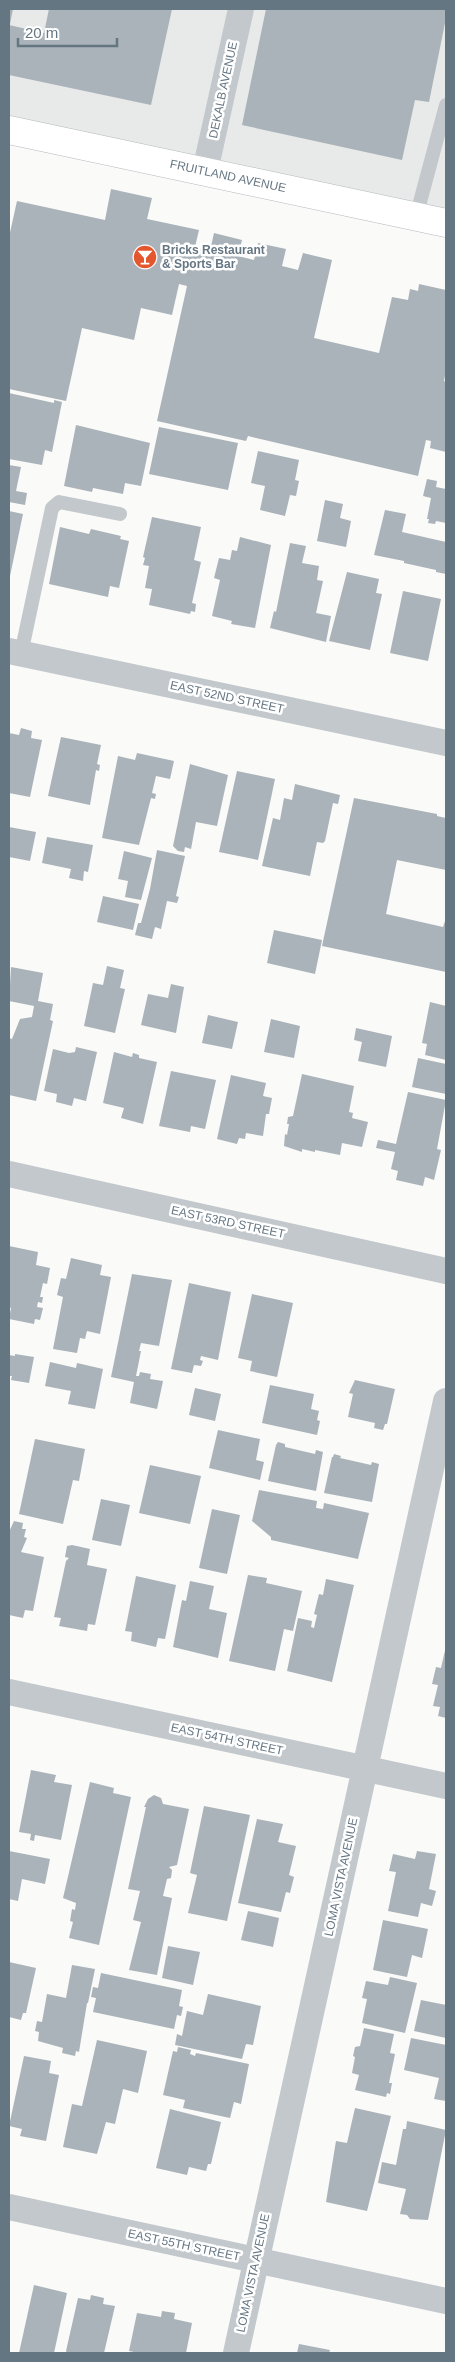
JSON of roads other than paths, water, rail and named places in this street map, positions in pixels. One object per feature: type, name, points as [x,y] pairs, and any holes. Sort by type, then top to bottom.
[{"type":"street","name":"DEKALB AVENUE","points":[[205,172],[241,9]]},
{"type":"street","name":"FRUITLAND AVENUE","points":[[9,130],[446,223]]},
{"type":"street","name":"EAST 52ND STREET","points":[[15,653],[446,743]]},
{"type":"street","name":"EAST 53RD STREET","points":[[9,1174],[446,1271]]},
{"type":"street","name":"LOMA VISTA AVENUE","points":[[236,2353],[446,1401]]},
{"type":"street","name":"EAST 54TH STREET","points":[[9,1692],[446,1786]]},
{"type":"street","name":"EAST 55TH STREET","points":[[9,2208],[446,2301]]},
{"type":"lane","points":[[416,217],[446,105]]},
{"type":"lane","points":[[15,653],[52,508],[60,502],[120,514]]},
{"type":"place","name":"Bricks Restaurant & Sports Bar","points":[[145,257]]}]
